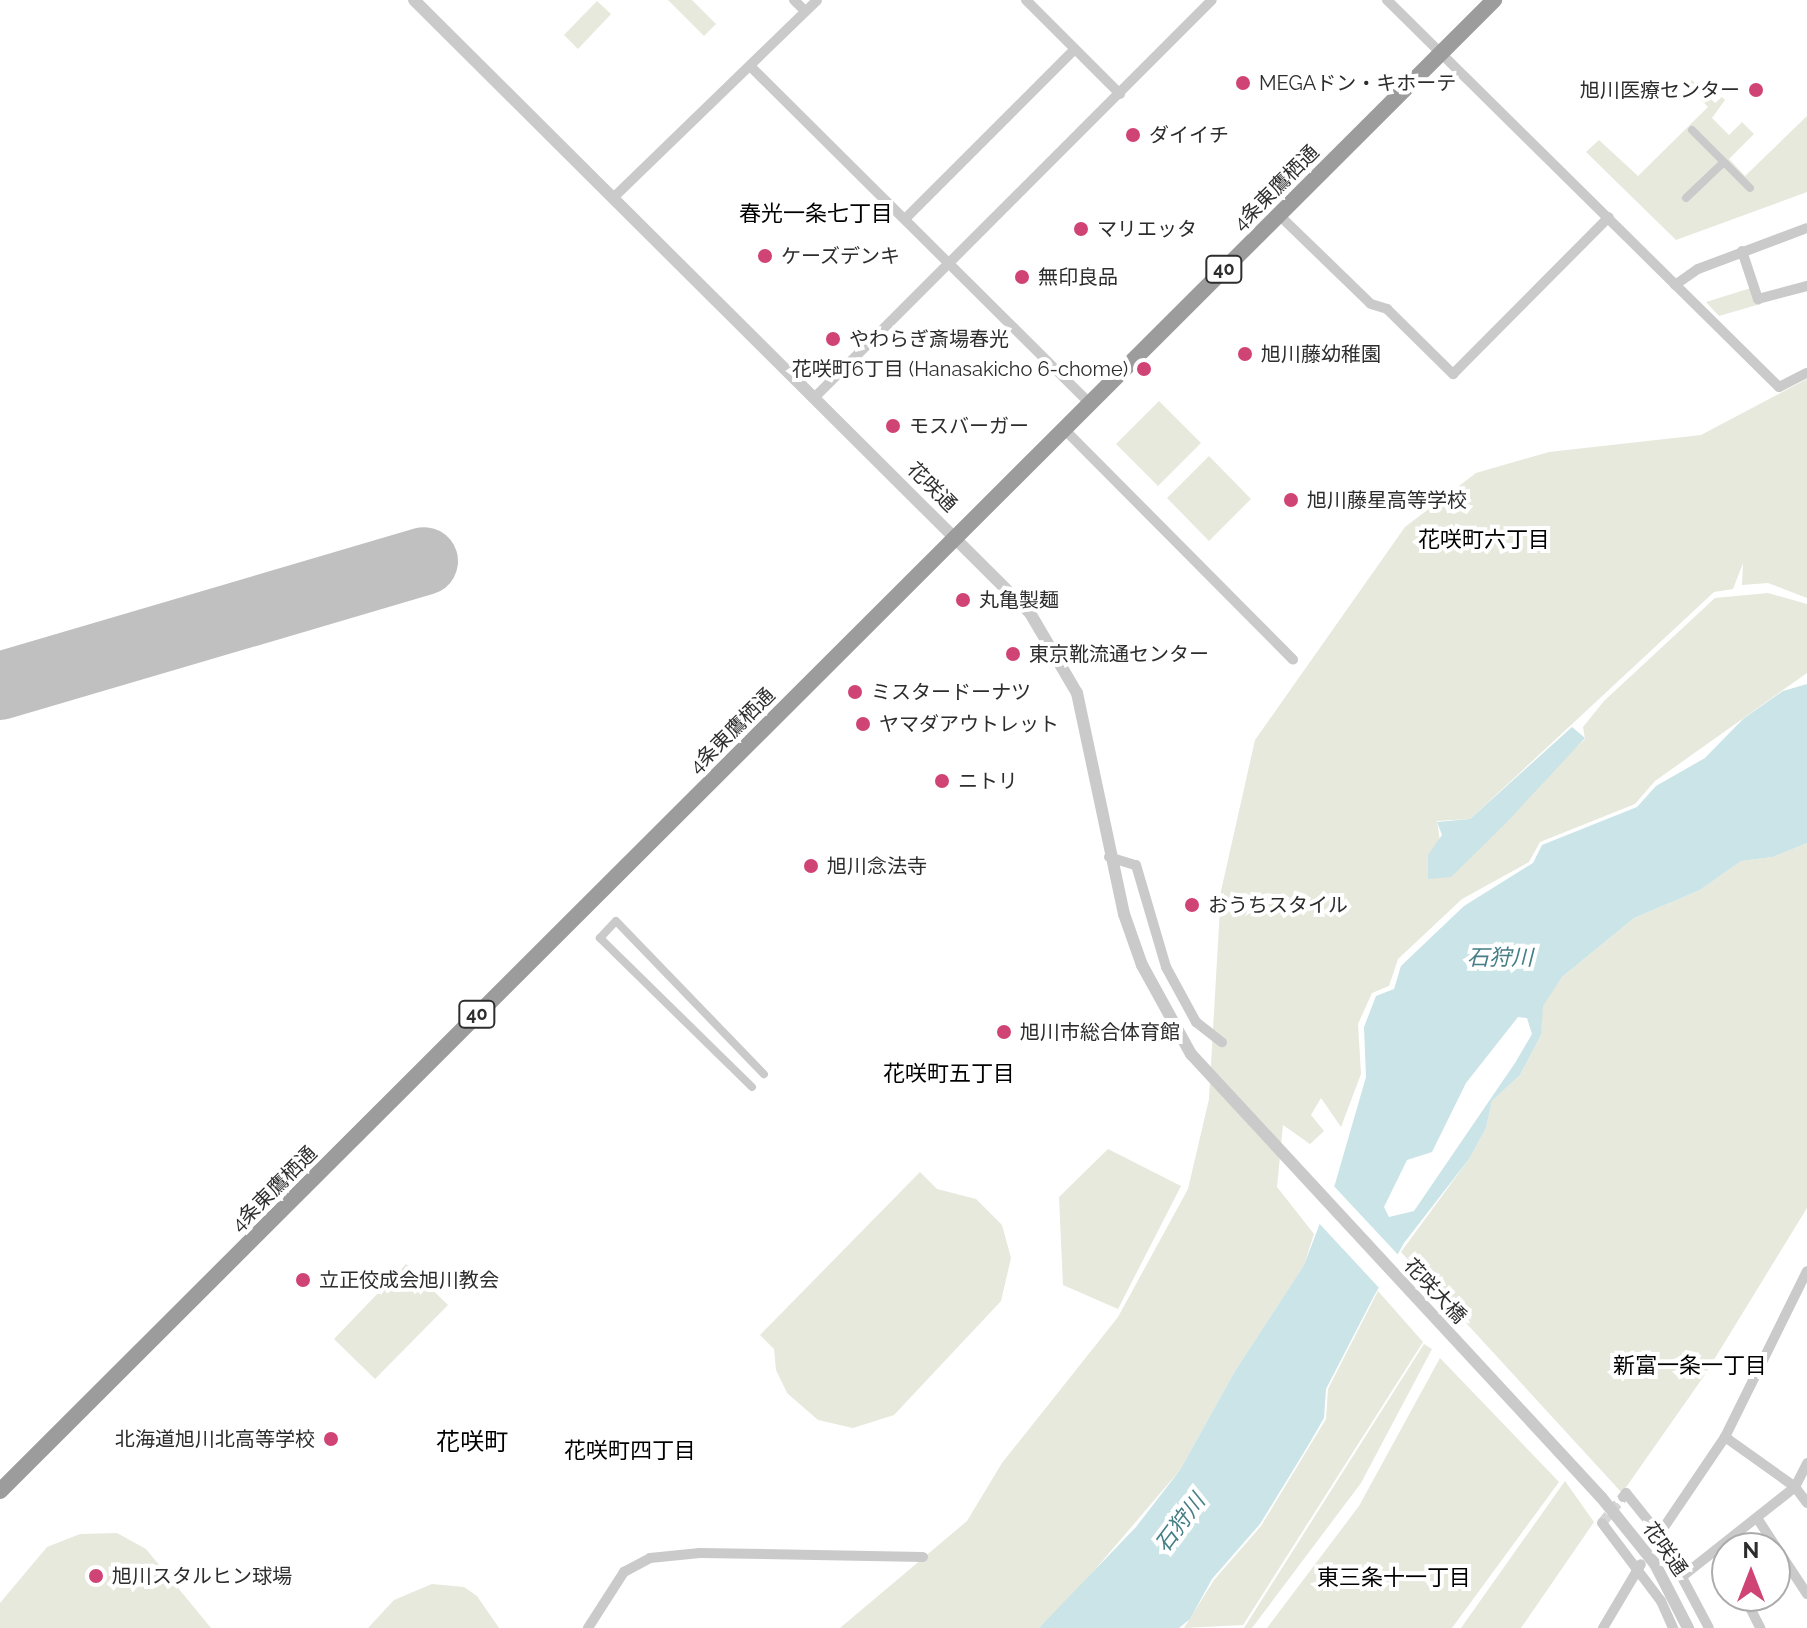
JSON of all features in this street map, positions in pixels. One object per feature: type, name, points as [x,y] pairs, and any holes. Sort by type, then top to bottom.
[{"type":"highway","name":"4条東鷹栖通","points":[[0,1491],[1494,0]]},
{"type":"street","name":"花咲通","points":[[414,0],[1030,613],[1065,667],[1087,728],[1109,857],[1133,939],[1162,1006],[1191,1054],[1241,1113]]},
{"type":"street","points":[[794,0],[805,11]]},
{"type":"street","points":[[613,198],[817,0]]},
{"type":"street","points":[[1026,0],[1120,94]]},
{"type":"street","points":[[815,397],[1212,0]]},
{"type":"street","points":[[1387,0],[1779,387],[1807,373]]},
{"type":"street","points":[[905,219],[1075,49]]},
{"type":"street","points":[[750,66],[1090,404]]},
{"type":"street","points":[[1692,130],[1750,188]]},
{"type":"street","points":[[1686,198],[1724,162]]},
{"type":"street","points":[[1278,214],[1371,304],[1387,309],[1453,374],[1609,217]]},
{"type":"street","points":[[1675,285],[1742,251],[1807,228]]},
{"type":"street","points":[[1742,251],[1758,299],[1807,286]]},
{"type":"street","points":[[1064,429],[1293,660]]},
{"type":"street","points":[[1109,857],[1136,865],[1166,967],[1196,1022],[1222,1042]]},
{"type":"street","points":[[752,1087],[600,938],[616,921],[764,1074]]},
{"type":"street","name":"花咲大橋","points":[[1241,1113],[1601,1497]]},
{"type":"street","points":[[1658,1536],[1725,1437],[1807,1271]]},
{"type":"street","points":[[1725,1437],[1795,1487],[1807,1503]]},
{"type":"street","points":[[1741,1532],[1795,1487],[1807,1463]]},
{"type":"street","points":[[1623,1497],[1626,1493],[1684,1575],[1709,1628]]},
{"type":"street","name":"花咲通","points":[[1601,1497],[1655,1564],[1688,1628]]},
{"type":"street","points":[[1757,1518],[1807,1594]]},
{"type":"street","points":[[1602,1523],[1640,1567],[1673,1628]]},
{"type":"street","points":[[588,1628],[624,1572],[650,1558],[700,1553],[923,1557]]},
{"type":"street","points":[[1684,1575],[1711,1556]]},
{"type":"street","points":[[1603,1628],[1640,1567]]},
{"type":"shaded area","points":[[668,0],[692,0],[716,24],[704,36]]},
{"type":"shaded area","points":[[597,1],[611,14],[578,49],[564,35]]},
{"type":"shaded area","points":[[1692,80],[1715,103],[1722,97],[1725,100],[1712,118],[1729,135],[1742,122],[1754,134],[1729,159],[1745,176],[1807,116],[1807,192],[1676,240],[1586,152],[1599,140],[1638,176],[1708,107],[1687,85]]},
{"type":"shaded area","points":[[1754,287],[1760,304],[1719,316],[1706,302]]},
{"type":"shaded area","points":[[1807,379],[1807,598],[1768,583],[1742,585],[1743,563],[1733,589],[1714,592],[1470,819],[1437,821],[1440,841],[1428,855],[1553,769],[1585,739],[1583,727],[1604,701],[1715,598],[1768,593],[1807,604],[1807,673],[1655,781],[1635,804],[1540,842],[1529,862],[1462,899],[1398,959],[1389,986],[1372,993],[1358,1024],[1361,1074],[1341,1127],[1321,1098],[1311,1115],[1324,1131],[1310,1144],[1283,1125],[1277,1187],[1314,1234],[1304,1265],[1235,1371],[1180,1470],[1069,1600],[1039,1628],[840,1628],[967,1521],[1002,1463],[1118,1317],[1188,1189],[1209,1099],[1221,891],[1255,740],[1405,527],[1476,473],[1549,452],[1701,435]]},
{"type":"shaded area","points":[[1159,401],[1201,443],[1158,486],[1116,444]]},
{"type":"shaded area","points":[[1209,456],[1251,499],[1209,541],[1167,498]]},
{"type":"shaded area","points":[[1807,843],[1807,1208],[1704,1376],[1622,1493],[1401,1252],[1469,1159],[1486,1128],[1492,1101],[1520,1075],[1541,1035],[1542,1006],[1562,977],[1634,918],[1700,890],[1741,861],[1773,857]]},
{"type":"shaded area","points":[[1108,1149],[1181,1186],[1118,1309],[1063,1285],[1059,1197]]},
{"type":"shaded area","points":[[920,1172],[937,1189],[976,1199],[1002,1225],[1011,1258],[1001,1301],[894,1415],[853,1428],[818,1420],[787,1393],[776,1370],[774,1349],[760,1335]]},
{"type":"shaded area","points":[[406,1264],[448,1305],[375,1379],[334,1339]]},
{"type":"shaded area","points":[[1378,1291],[1423,1342],[1243,1625],[1184,1628],[1214,1580],[1261,1526],[1326,1419],[1328,1389]]},
{"type":"shaded area","points":[[1424,1344],[1432,1349],[1361,1483],[1252,1628],[1244,1628]]},
{"type":"shaded area","points":[[1440,1358],[1559,1482],[1452,1628],[1267,1628],[1359,1506]]},
{"type":"shaded area","points":[[1565,1481],[1594,1522],[1521,1628],[1461,1628]]},
{"type":"shaded area","name":"旭川スタルヒン球場","points":[[117,1533],[146,1549],[211,1628],[0,1628],[0,1603],[47,1547],[80,1534]]},
{"type":"shaded area","points":[[432,1584],[464,1587],[477,1596],[499,1628],[368,1628],[394,1600]]},
{"type":"water","name":"石狩川","points":[[1807,684],[1807,843],[1773,857],[1741,861],[1700,890],[1634,918],[1562,977],[1543,1006],[1541,1035],[1520,1075],[1492,1101],[1486,1128],[1469,1159],[1404,1243],[1374,1296],[1326,1389],[1324,1418],[1260,1524],[1212,1579],[1190,1619],[1179,1628],[1039,1628],[1136,1527],[1180,1470],[1235,1371],[1304,1265],[1335,1184],[1366,1077],[1364,1027],[1376,996],[1394,989],[1401,966],[1464,906],[1533,863],[1542,845],[1637,807],[1656,786],[1705,758],[1743,719],[1783,691]],"holes":[[[1518,1017],[1527,1018],[1532,1034],[1414,1211],[1389,1217],[1384,1207],[1407,1160],[1432,1152],[1466,1083]]]},
{"type":"water","points":[[1572,727],[1585,738],[1505,824],[1451,877],[1428,879],[1428,855],[1442,835],[1437,822],[1470,819]]},
{"type":"pier","points":[[1331,1183],[1402,1259],[1382,1291],[1316,1220]]},
{"type":"runway","points":[[0,686],[424,561]]},
{"type":"tunnel","points":[[1602,1523],[1623,1497]]},
{"type":"place","name":"MEGAドン・キホーテ","points":[[1243,83]]},
{"type":"place","name":"旭川医療センター","points":[[1756,90]]},
{"type":"place","name":"ダイイチ","points":[[1133,135]]},
{"type":"place","name":"マリエッタ","points":[[1081,229]]},
{"type":"place","name":"ケーズデンキ","points":[[765,256]]},
{"type":"place","name":"無印良品","points":[[1022,277]]},
{"type":"place","name":"やわらぎ斎場春光","points":[[833,339]]},
{"type":"place","name":"旭川藤幼稚園","points":[[1245,354]]},
{"type":"place","name":"花咲町6丁目 (Hanasakicho 6-chome)","points":[[1144,369]]},
{"type":"place","name":"モスバーガー","points":[[893,426]]},
{"type":"place","name":"旭川藤星高等学校","points":[[1291,500]]},
{"type":"place","name":"丸亀製麺","points":[[963,600]]},
{"type":"place","name":"東京靴流通センター","points":[[1013,654]]},
{"type":"place","name":"ミスタードーナツ","points":[[855,692]]},
{"type":"place","name":"ヤマダアウトレット","points":[[863,724]]},
{"type":"place","name":"ニトリ","points":[[942,781]]},
{"type":"place","name":"旭川念法寺","points":[[811,866]]},
{"type":"place","name":"おうちスタイル","points":[[1192,905]]},
{"type":"place","name":"旭川市総合体育館","points":[[1004,1032]]},
{"type":"place","name":"立正佼成会旭川教会","points":[[303,1280]]},
{"type":"place","name":"北海道旭川北高等学校","points":[[331,1439]]},
{"type":"place","name":"旭川スタルヒン球場","points":[[96,1576]]},
{"type":"district","name":"春光一条七丁目","points":[[816,214]]},
{"type":"district","name":"花咲町六丁目","points":[[1484,540]]},
{"type":"district","name":"花咲町五丁目","points":[[949,1074]]},
{"type":"district","name":"新富一条一丁目","points":[[1690,1366]]},
{"type":"district","name":"花咲町","points":[[472,1442]]},
{"type":"district","name":"花咲町四丁目","points":[[630,1451]]},
{"type":"district","name":"東三条十一丁目","points":[[1394,1578]]}]
